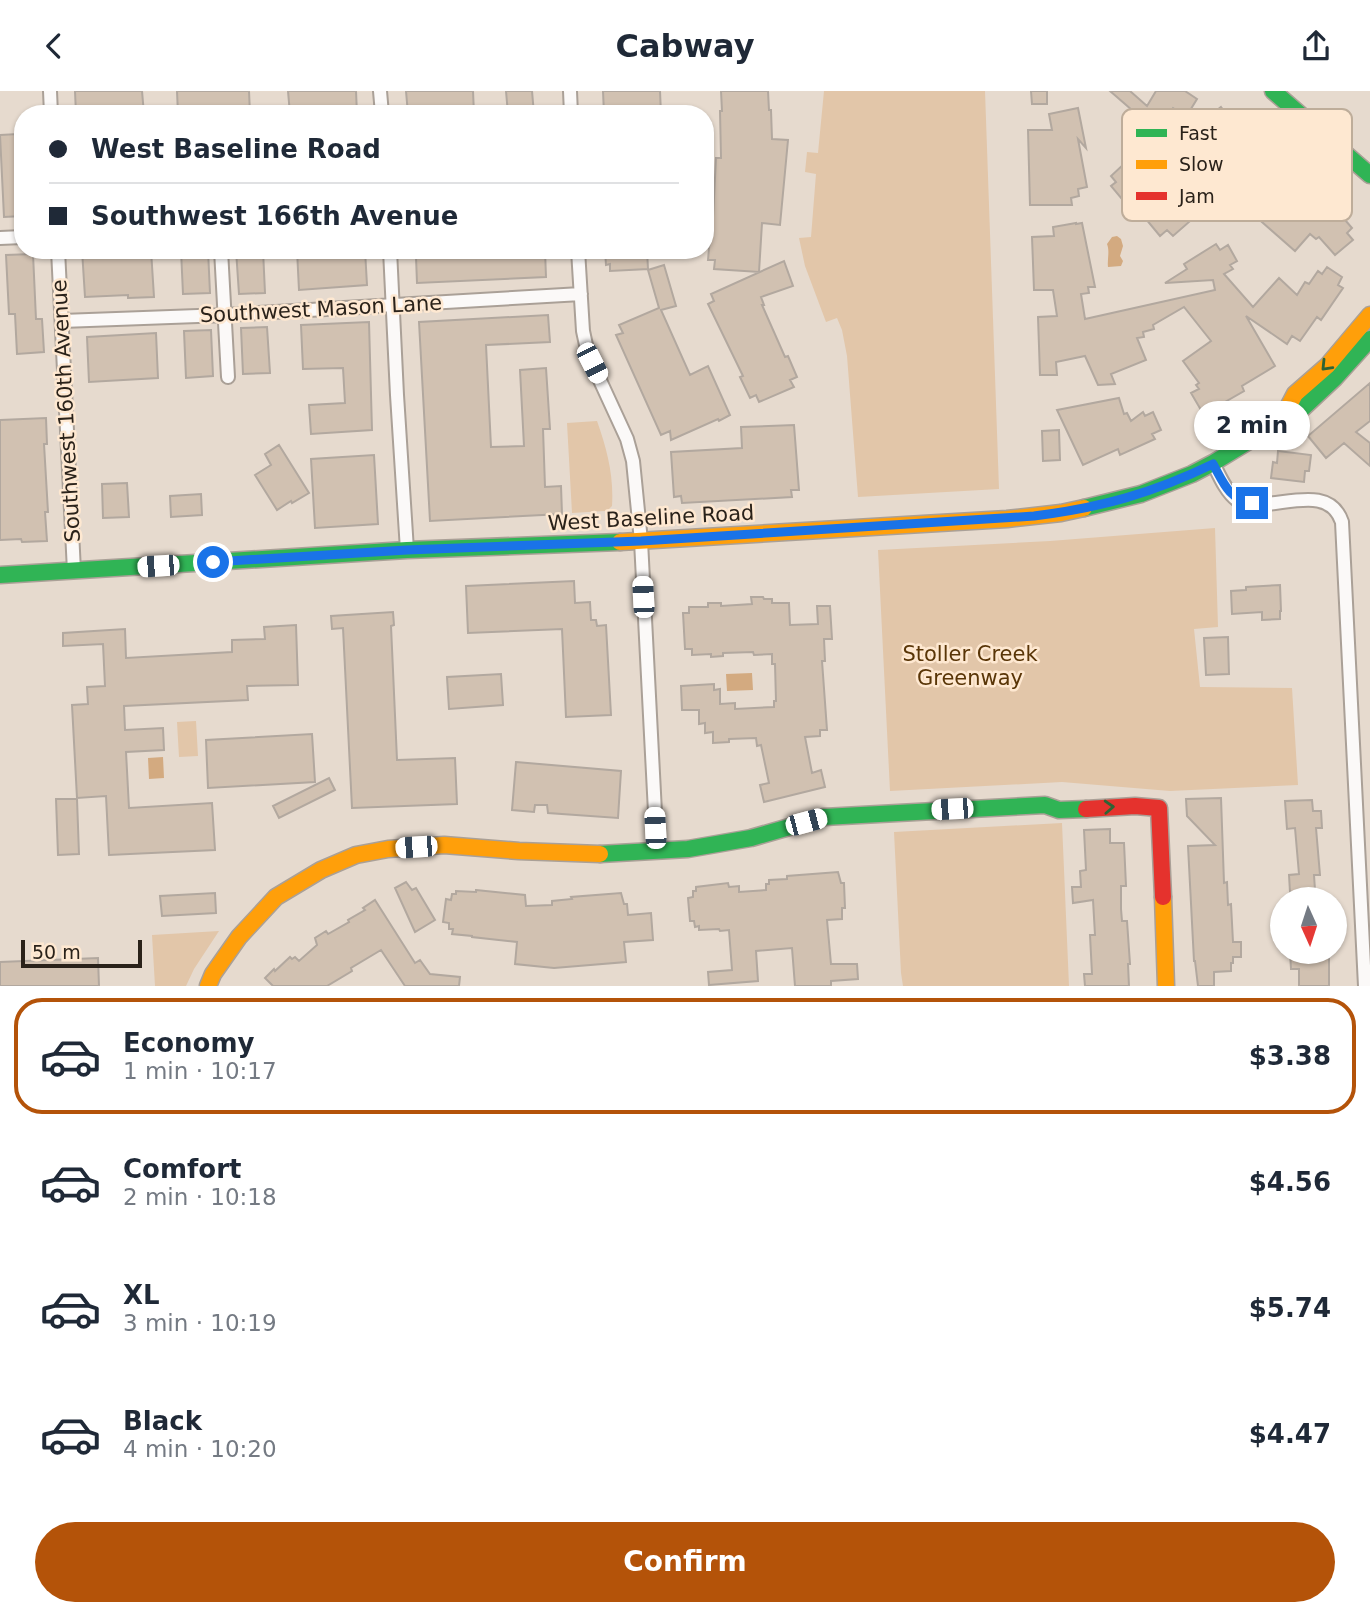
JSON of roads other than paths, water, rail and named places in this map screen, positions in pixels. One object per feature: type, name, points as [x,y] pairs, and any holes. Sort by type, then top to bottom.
[{"type":"street","points":[[1273,91],[1294,109]]},
{"type":"street","points":[[1352,159],[1370,175]]},
{"type":"street","name":"Southwest 160th Avenue","points":[[59,259],[74,571]]},
{"type":"street","points":[[222,259],[228,377]]},
{"type":"street","points":[[390,259],[407,550]]},
{"type":"street","points":[[579,259],[583,331],[592,363],[627,439],[633,461],[641,541],[657,851]]},
{"type":"street","name":"Southwest Mason Lane","points":[[62,321],[225,315],[581,294]]},
{"type":"street","name":"West Baseline Road","points":[[1283,418],[1295,394],[1326,366],[1370,315]]},
{"type":"street","name":"West Baseline Road","points":[[0,575],[407,550],[641,541],[1007,519],[1061,513],[1141,494],[1213,464],[1303,408],[1370,339]]},
{"type":"street","points":[[1213,464],[1224,484],[1238,500],[1252,503],[1322,501],[1335,508],[1342,522],[1365,986]]},
{"type":"street","points":[[208,986],[213,974],[239,937],[276,897],[321,870],[356,855],[388,849],[444,845],[589,853],[657,851],[751,838],[824,817],[1045,805],[1059,810],[1135,806],[1159,808],[1166,986]]},
{"type":"park label","name":"Stoller Creek Greenway","points":[[970,666]]}]
